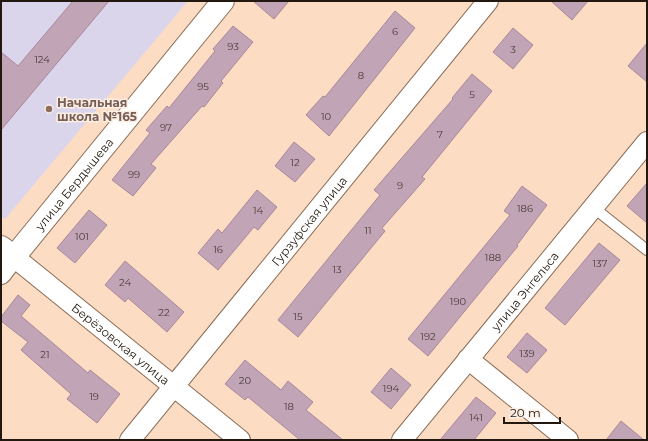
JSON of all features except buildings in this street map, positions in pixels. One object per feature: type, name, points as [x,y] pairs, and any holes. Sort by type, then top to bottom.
[{"type":"street","name":"улица Бердышева","points":[[5,259],[223,1]]},
{"type":"street","name":"Гурзуфская улица","points":[[130,440],[488,1]]},
{"type":"street","name":"улица Энгельса","points":[[402,440],[647,142]]},
{"type":"street","name":"Берёзовская улица","points":[[5,259],[174,386],[240,440]]},
{"type":"street","points":[[468,359],[568,440]]},
{"type":"lane","points":[[594,208],[647,250]]},
{"type":"shaded area","name":"Начальная школа №165","points":[[1,1],[188,1],[5,219],[1,216]]},
{"type":"place","name":"Начальная школа №165","points":[[49,109]]}]
